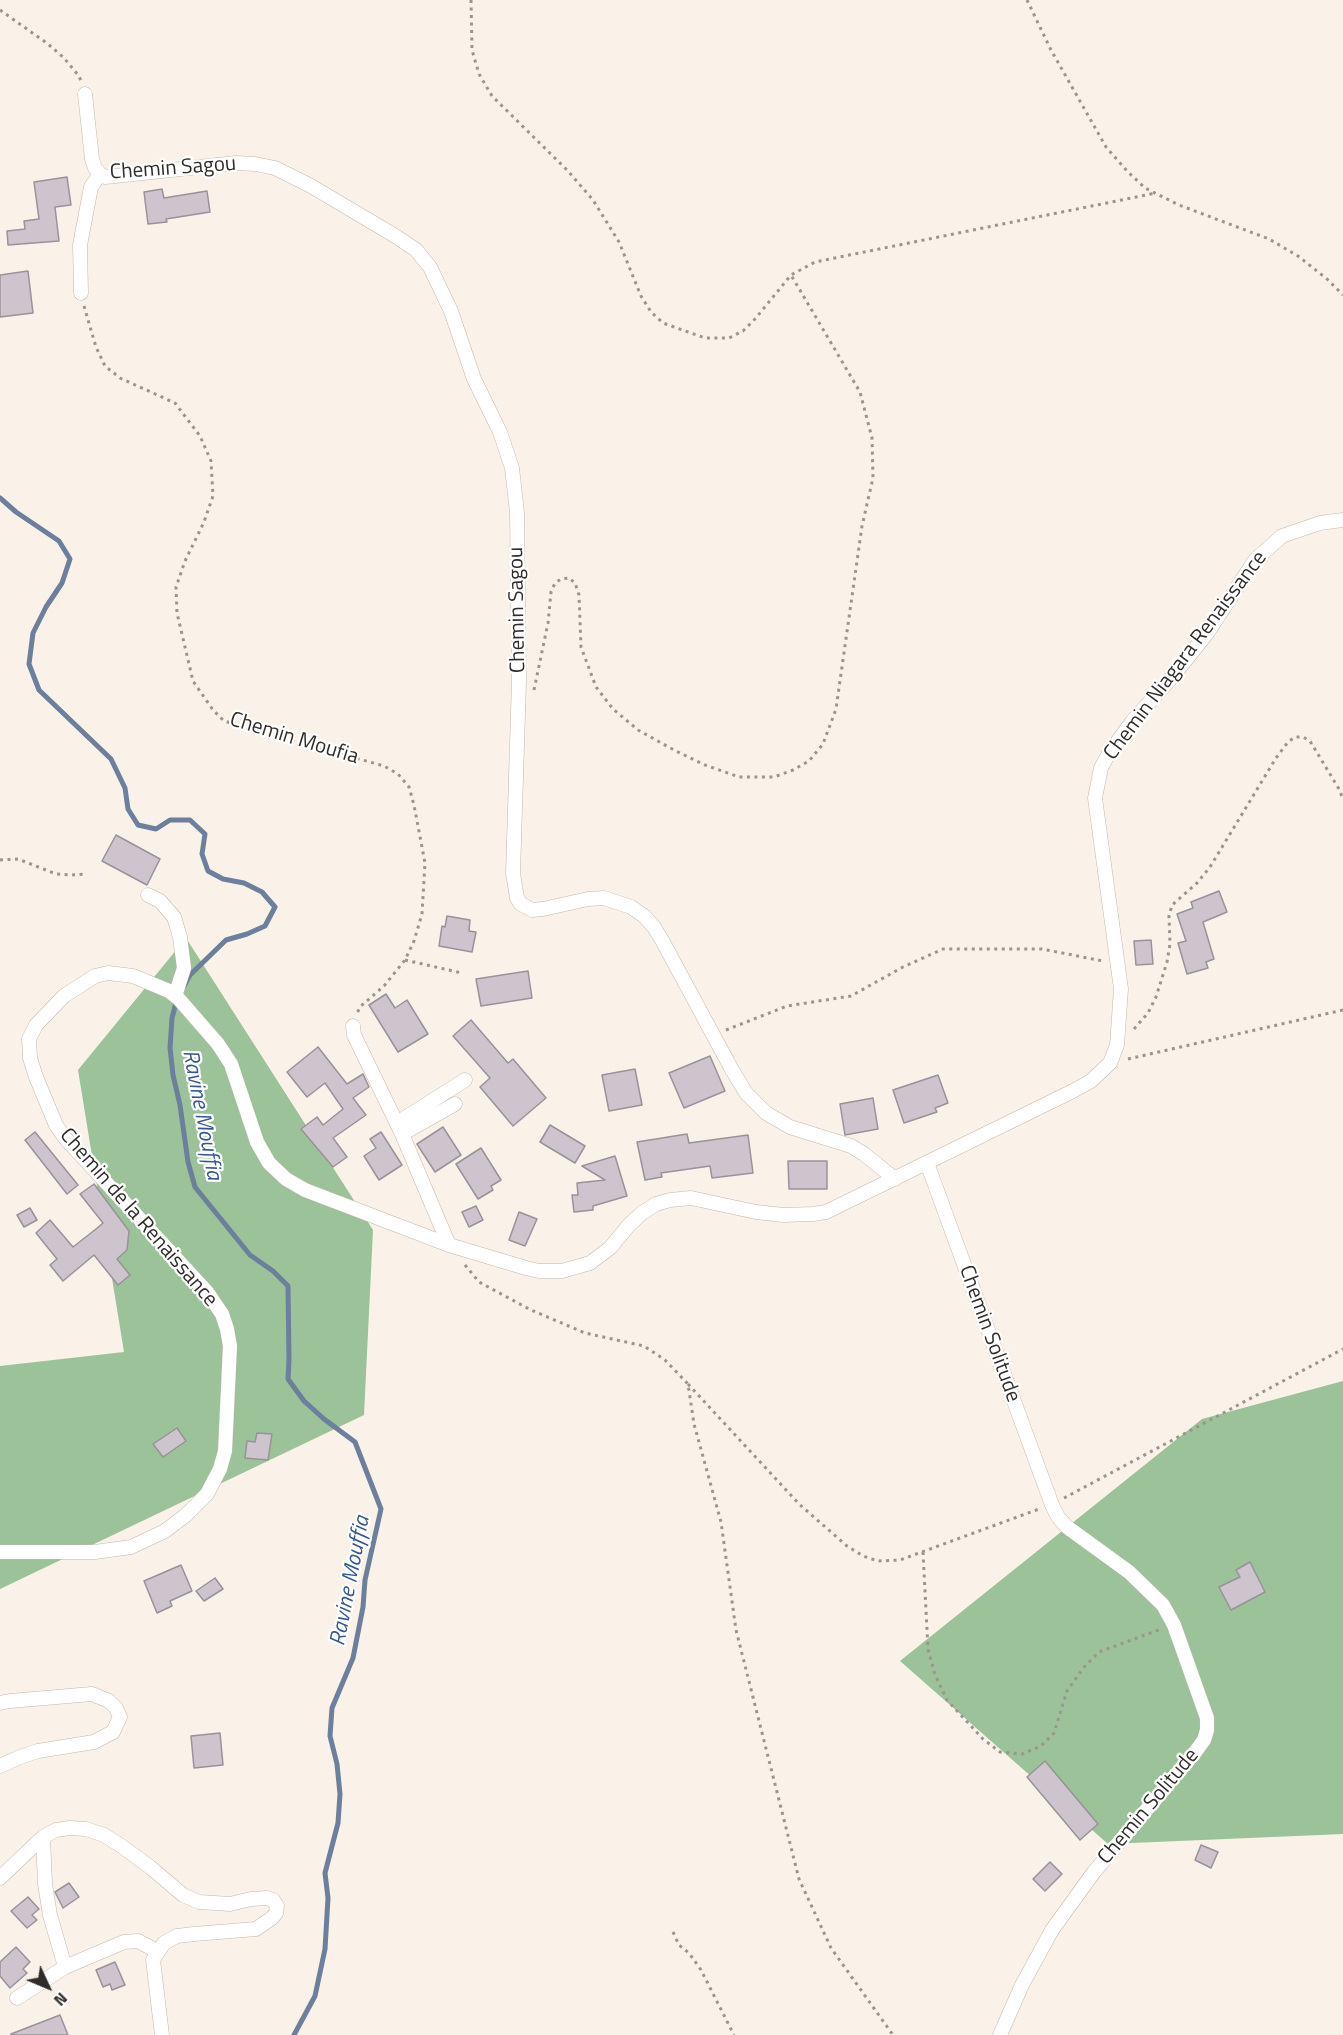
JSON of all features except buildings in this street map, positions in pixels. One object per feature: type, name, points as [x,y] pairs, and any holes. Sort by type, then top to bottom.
[{"type":"street","name":"Chemin Sagou","points":[[85,94],[92,159],[95,168],[105,177],[236,163],[275,168],[311,186],[398,237],[416,250],[430,267],[451,311],[474,378],[500,432],[512,468],[517,512],[518,557],[519,681],[513,873],[517,898],[521,904],[532,910],[603,898],[631,908],[644,916],[663,942],[746,1093],[766,1113],[790,1127],[851,1146],[895,1179]]},
{"type":"street","points":[[81,293],[80,245],[91,187],[100,174]]},
{"type":"street","name":"Chemin Niagara Renaissance","points":[[927,1163],[1074,1091],[1091,1081],[1110,1063],[1117,1045],[1121,1007],[1119,964],[1095,798],[1104,762],[1131,723],[1208,632],[1255,560],[1282,536],[1320,522],[1343,520]]},
{"type":"street","points":[[148,895],[160,901],[174,917],[180,937],[184,968],[174,996]]},
{"type":"street","name":"Chemin de la Renaissance","points":[[0,1552],[95,1552],[131,1547],[165,1531],[186,1515],[207,1494],[220,1469],[225,1451],[230,1346],[222,1314],[207,1292],[65,1138],[56,1125],[36,1077],[29,1048],[29,1039],[36,1025],[64,996],[95,976],[108,973],[133,976],[159,985],[174,996],[218,1044],[231,1064],[257,1142],[277,1172],[305,1190],[448,1245],[532,1270],[562,1271],[590,1263],[602,1256],[642,1213],[656,1204],[670,1200],[691,1198],[756,1212],[783,1215],[813,1214],[826,1212],[927,1163]]},
{"type":"street","points":[[354,1026],[354,1035],[399,1128],[448,1245]]},
{"type":"street","points":[[399,1128],[465,1080]]},
{"type":"street","points":[[399,1128],[454,1104]]},
{"type":"street","name":"Chemin Solitude","points":[[927,1163],[1058,1517],[1067,1527],[1129,1572],[1162,1605],[1174,1625],[1206,1718],[1207,1730],[1204,1740],[1094,1872],[1052,1930],[1022,1985],[1000,2035]]},
{"type":"street","points":[[0,1703],[92,1694],[109,1701],[116,1708],[120,1717],[113,1731],[94,1742],[38,1751],[0,1766]]},
{"type":"street","points":[[0,1878],[43,1837],[56,1830],[86,1829],[104,1835],[120,1845],[183,1894],[199,1902],[230,1904],[250,1899],[273,1900],[277,1906],[276,1913],[256,1929],[177,1936],[164,1943],[157,1951],[153,1960],[162,2035]]},
{"type":"street","points":[[43,1837],[46,1895],[65,1967]]},
{"type":"street","points":[[17,1998],[65,1967],[124,1942],[138,1941],[157,1951]]},
{"type":"path","points":[[471,0],[472,50],[479,74],[492,96],[568,171],[593,200],[619,242],[641,296],[651,312],[663,323],[705,338],[729,338],[743,331],[791,275],[815,262],[1156,193]]},
{"type":"path","points":[[1028,0],[1051,50],[1106,147],[1127,171],[1146,188],[1179,205],[1269,239],[1298,256],[1343,295]]},
{"type":"path","points":[[0,10],[64,58],[79,76],[85,94]]},
{"type":"path","points":[[534,691],[548,623],[551,592],[555,583],[569,578],[575,583],[579,595],[581,647],[596,687],[613,709],[638,730],[705,765],[739,777],[774,777],[793,770],[808,761],[823,744],[836,709],[862,526],[873,478],[872,438],[860,392],[791,275]]},
{"type":"path","name":"Chemin Moufia","points":[[81,293],[96,346],[105,366],[120,378],[175,403],[200,436],[211,461],[213,496],[204,522],[184,561],[176,587],[177,613],[193,681],[213,710],[224,721],[384,766],[398,774],[409,787],[425,863],[422,914],[414,941],[405,960],[384,986],[361,1006],[354,1026]]},
{"type":"path","points":[[1117,1045],[1148,1013],[1156,997],[1167,962],[1170,944],[1169,916],[1172,905],[1197,883],[1210,867],[1288,742],[1295,737],[1304,737],[1310,741],[1339,789],[1343,800]]},
{"type":"path","points":[[0,860],[18,859],[56,874],[71,876],[86,874]]},
{"type":"path","points":[[713,1035],[787,1006],[851,996],[903,967],[944,949],[1042,949],[1119,964]]},
{"type":"path","points":[[405,960],[462,974]]},
{"type":"path","points":[[1110,1063],[1343,1010]]},
{"type":"path","points":[[448,1245],[479,1282],[531,1310],[585,1333],[644,1346],[666,1360],[799,1504],[847,1546],[863,1556],[878,1561],[900,1560],[1052,1505],[1343,1349]]},
{"type":"path","points":[[688,1384],[694,1424],[721,1522],[736,1629],[799,1879],[831,1948],[893,2035]]},
{"type":"path","points":[[923,1552],[928,1648],[935,1675],[947,1700],[983,1739],[1000,1752],[1022,1754],[1041,1746],[1054,1733],[1067,1691],[1099,1652],[1174,1625]]},
{"type":"path","points":[[673,1932],[679,1946],[689,1953],[701,1970],[734,2035]]},
{"type":"green space","points":[[186,938],[373,1230],[364,1415],[0,1589],[0,1366],[124,1352],[78,1070]]},
{"type":"green space","points":[[1343,1381],[1343,1834],[1108,1844],[900,1661],[1202,1419]]},
{"type":"waterway","name":"Ravine Mouffia","points":[[0,498],[16,512],[59,541],[70,559],[62,583],[33,633],[29,664],[39,690],[111,759],[125,788],[128,809],[138,825],[156,829],[170,820],[190,820],[205,834],[202,854],[208,871],[223,879],[244,883],[262,892],[275,907],[265,926],[226,940],[190,975],[184,986]]},
{"type":"waterway","name":"Ravine Mouffia","points":[[177,999],[172,1018],[170,1048],[188,1162],[195,1187],[250,1255],[273,1271],[288,1286],[288,1379],[304,1401],[355,1442],[381,1509],[365,1580],[363,1607],[353,1658],[332,1708],[330,1736],[337,1764],[340,1794],[338,1823],[325,1873],[328,1898],[325,1949],[315,1996],[294,2035]]}]
